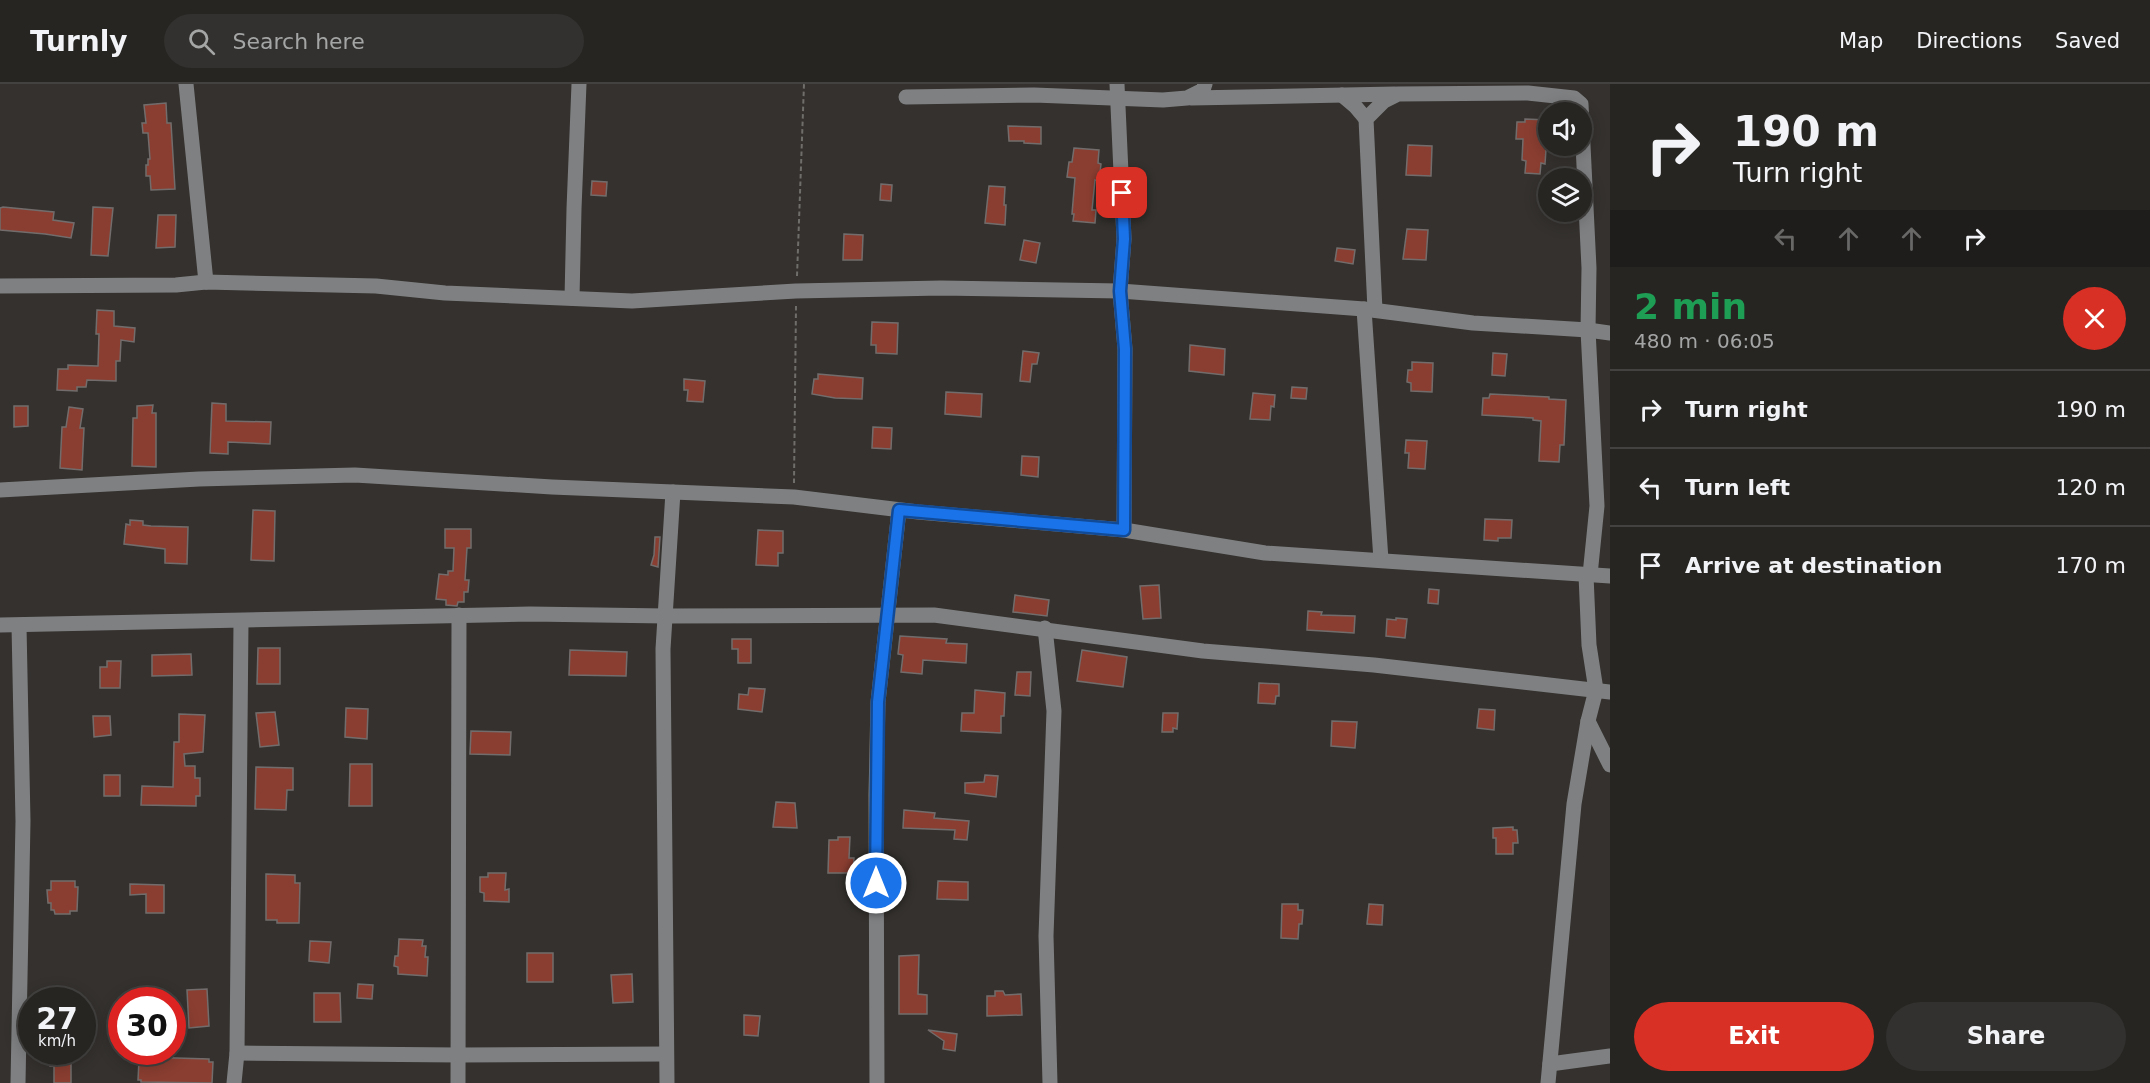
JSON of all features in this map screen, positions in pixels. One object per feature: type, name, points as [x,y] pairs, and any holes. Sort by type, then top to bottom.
[{"type":"street","points":[[186,84],[206,282]]},
{"type":"street","points":[[572,298],[573,209],[579,84]]},
{"type":"street","points":[[1187,98],[1203,90],[1205,84]]},
{"type":"street","points":[[906,97],[1118,92],[1187,98],[1398,94],[1422,89],[1528,93],[1574,98],[1581,104],[1589,268],[1588,330],[1597,506],[1588,575],[1589,645],[1603,691],[1588,721],[1574,804],[1548,1083]]},
{"type":"street","points":[[1118,92],[1124,239],[1120,291],[1125,349],[1124,530]]},
{"type":"street","points":[[1365,120],[1384,101],[1398,94]]},
{"type":"street","points":[[1342,95],[1355,106],[1365,120],[1369,309],[1381,560]]},
{"type":"street","points":[[0,286],[176,285],[206,282],[376,286],[445,293],[632,301],[796,291],[941,288],[1120,291],[1369,309],[1473,323],[1610,333]]},
{"type":"street","points":[[0,490],[199,479],[355,475],[794,497],[899,510],[1124,530],[1265,553],[1610,576]]},
{"type":"street","points":[[667,1083],[663,660],[673,492]]},
{"type":"street","points":[[877,1083],[878,702],[899,510]]},
{"type":"street","points":[[0,626],[530,614],[934,615],[1045,628],[1203,651],[1374,665],[1603,691]]},
{"type":"street","points":[[458,1083],[459,615]]},
{"type":"street","points":[[234,1083],[237,1053],[241,621]]},
{"type":"street","points":[[18,1083],[23,821],[20,626]]},
{"type":"street","points":[[1045,628],[1054,711],[1046,936],[1050,1083]]},
{"type":"street","points":[[1588,721],[1610,765]]},
{"type":"street","points":[[237,1053],[666,1054]]},
{"type":"street","points":[[1550,1064],[1610,1056]]},
{"type":"building","points":[[166,103],[167,123],[171,123],[175,189],[151,190],[150,176],[146,176],[146,165],[150,159],[148,133],[143,133],[142,123],[146,123],[144,105]]},
{"type":"building","points":[[1525,119],[1538,120],[1538,156],[1546,156],[1545,164],[1541,163],[1538,174],[1525,173],[1526,161],[1522,160],[1523,139],[1516,139],[1517,122],[1525,122]]},
{"type":"building","points":[[1008,126],[1041,127],[1041,144],[1009,141]]},
{"type":"building","points":[[1408,145],[1432,146],[1431,176],[1406,175]]},
{"type":"building","points":[[1074,148],[1099,150],[1098,163],[1101,164],[1099,181],[1095,180],[1092,210],[1096,210],[1095,223],[1073,221],[1075,178],[1067,177]]},
{"type":"building","points":[[592,181],[607,182],[606,196],[591,195]]},
{"type":"building","points":[[881,184],[892,185],[891,201],[880,200]]},
{"type":"building","points":[[989,186],[1005,187],[1005,225],[985,223]]},
{"type":"building","points":[[93,207],[113,208],[108,256],[91,255]]},
{"type":"building","points":[[0,208],[54,212],[53,220],[74,223],[71,238],[0,230]]},
{"type":"building","points":[[158,215],[176,215],[175,247],[156,248]]},
{"type":"building","points":[[1407,229],[1428,230],[1426,260],[1403,259]]},
{"type":"building","points":[[844,234],[863,235],[862,260],[843,260]]},
{"type":"building","points":[[1024,240],[1040,243],[1036,263],[1020,260]]},
{"type":"building","points":[[1337,248],[1355,250],[1353,264],[1335,261]]},
{"type":"building","points":[[97,310],[114,311],[114,326],[135,328],[134,342],[121,340],[120,361],[116,361],[116,381],[87,380],[86,387],[77,387],[77,391],[57,390],[58,369],[68,369],[68,365],[98,366]]},
{"type":"building","points":[[872,322],[898,323],[897,354],[876,353],[876,345],[871,345]]},
{"type":"building","points":[[1190,345],[1225,349],[1224,375],[1189,371]]},
{"type":"building","points":[[1023,351],[1039,353],[1037,364],[1032,364],[1030,382],[1020,381]]},
{"type":"building","points":[[1493,353],[1507,354],[1505,376],[1492,375]]},
{"type":"building","points":[[1412,362],[1433,363],[1432,392],[1411,391],[1411,383],[1407,382],[1408,370],[1412,370]]},
{"type":"building","points":[[818,374],[863,378],[862,399],[812,394],[814,379],[818,379]]},
{"type":"building","points":[[684,379],[705,381],[703,402],[687,401],[688,390],[684,390]]},
{"type":"building","points":[[1292,387],[1307,388],[1306,399],[1291,398]]},
{"type":"building","points":[[946,392],[982,394],[981,417],[945,414]]},
{"type":"building","points":[[1253,393],[1275,395],[1270,420],[1250,419]]},
{"type":"building","points":[[1490,394],[1566,400],[1564,445],[1560,445],[1559,462],[1539,461],[1541,421],[1533,420],[1533,418],[1482,415],[1483,398],[1489,398]]},
{"type":"building","points":[[212,403],[226,404],[226,421],[271,422],[270,444],[228,442],[228,454],[210,453]]},
{"type":"building","points":[[153,405],[152,413],[156,413],[156,467],[132,466],[133,418],[137,418],[137,406]]},
{"type":"building","points":[[14,406],[28,406],[28,426],[14,427]]},
{"type":"building","points":[[69,407],[83,409],[80,428],[84,428],[82,470],[60,468],[62,427],[66,427]]},
{"type":"building","points":[[873,427],[892,428],[891,449],[872,448]]},
{"type":"building","points":[[1406,440],[1427,441],[1425,469],[1408,468],[1409,453],[1405,453]]},
{"type":"building","points":[[1022,456],[1039,457],[1038,477],[1021,475]]},
{"type":"building","points":[[253,510],[275,511],[274,561],[251,560]]},
{"type":"building","points":[[1485,519],[1512,520],[1511,538],[1498,538],[1498,541],[1484,540]]},
{"type":"building","points":[[130,520],[143,521],[143,525],[151,526],[188,527],[187,564],[165,563],[165,549],[124,544],[126,524],[130,525]]},
{"type":"building","points":[[445,529],[471,529],[471,548],[467,548],[465,580],[469,580],[468,592],[464,592],[464,602],[458,602],[457,606],[446,605],[446,600],[436,599],[439,574],[448,575],[448,571],[453,571],[454,548],[445,548]]},
{"type":"building","points":[[758,530],[783,531],[783,553],[778,553],[778,566],[756,565]]},
{"type":"building","points":[[655,537],[660,537],[658,567],[651,565]]},
{"type":"building","points":[[1159,585],[1161,618],[1143,619],[1140,586]]},
{"type":"building","points":[[1429,589],[1439,590],[1438,604],[1428,603]]},
{"type":"building","points":[[1015,595],[1049,600],[1047,616],[1013,612]]},
{"type":"building","points":[[1308,611],[1322,612],[1321,615],[1355,616],[1354,633],[1307,630]]},
{"type":"building","points":[[1396,618],[1407,619],[1405,638],[1386,636],[1387,619],[1396,620]]},
{"type":"building","points":[[900,636],[947,639],[946,643],[967,644],[966,663],[923,660],[922,674],[901,672],[903,655],[898,654]]},
{"type":"building","points":[[732,639],[751,639],[751,663],[738,663],[738,649],[732,649]]},
{"type":"building","points":[[258,648],[280,648],[280,684],[257,684]]},
{"type":"building","points":[[570,650],[627,652],[626,676],[569,675]]},
{"type":"building","points":[[1082,650],[1127,657],[1123,687],[1077,681]]},
{"type":"building","points":[[191,654],[192,675],[152,676],[152,655]]},
{"type":"building","points":[[107,661],[121,661],[120,688],[100,688],[100,667],[107,667]]},
{"type":"building","points":[[1017,672],[1031,672],[1030,696],[1015,695]]},
{"type":"building","points":[[1259,683],[1279,684],[1279,696],[1276,696],[1275,704],[1258,703]]},
{"type":"building","points":[[749,688],[765,689],[762,712],[738,709],[739,694],[748,695]]},
{"type":"building","points":[[975,690],[1005,693],[1001,733],[961,731],[962,713],[974,713]]},
{"type":"building","points":[[346,708],[368,709],[367,739],[345,737]]},
{"type":"building","points":[[1479,709],[1495,710],[1494,730],[1477,728]]},
{"type":"building","points":[[275,712],[279,745],[260,747],[256,713]]},
{"type":"building","points":[[1163,713],[1178,713],[1177,729],[1173,728],[1173,732],[1162,732]]},
{"type":"building","points":[[179,714],[205,715],[203,752],[184,754],[185,766],[195,766],[195,778],[200,778],[200,796],[196,796],[196,806],[141,805],[142,786],[173,787],[174,742],[179,742]]},
{"type":"building","points":[[93,716],[110,716],[111,735],[94,737]]},
{"type":"building","points":[[1332,721],[1357,722],[1355,748],[1331,746]]},
{"type":"building","points":[[471,731],[511,732],[510,755],[470,754]]},
{"type":"building","points":[[350,764],[372,764],[372,806],[349,806]]},
{"type":"building","points":[[256,767],[293,768],[293,790],[287,790],[286,810],[255,809]]},
{"type":"building","points":[[104,775],[120,775],[120,796],[104,796]]},
{"type":"building","points":[[985,775],[998,776],[996,797],[965,793],[965,783],[984,782]]},
{"type":"building","points":[[776,802],[795,803],[797,828],[773,827]]},
{"type":"building","points":[[904,810],[935,813],[934,818],[969,821],[967,840],[954,839],[955,830],[903,828]]},
{"type":"building","points":[[1513,827],[1513,830],[1517,830],[1518,843],[1513,843],[1513,854],[1496,854],[1496,838],[1493,838],[1493,828]]},
{"type":"building","points":[[838,837],[850,837],[849,858],[854,858],[853,873],[828,873],[829,840],[838,840]]},
{"type":"building","points":[[488,873],[506,873],[505,890],[509,889],[509,902],[484,901],[484,893],[480,892],[480,877],[488,877]]},
{"type":"building","points":[[266,874],[295,875],[295,883],[300,883],[299,923],[277,923],[277,920],[266,920]]},
{"type":"building","points":[[51,881],[75,881],[75,887],[78,887],[77,911],[70,911],[70,914],[55,914],[54,910],[51,910],[47,890],[51,890]]},
{"type":"building","points":[[938,881],[968,882],[968,900],[937,899]]},
{"type":"building","points":[[130,884],[164,885],[164,913],[146,913],[146,894],[130,895]]},
{"type":"building","points":[[1282,904],[1298,904],[1298,910],[1303,910],[1298,939],[1281,938]]},
{"type":"building","points":[[1369,904],[1383,905],[1382,925],[1367,924]]},
{"type":"building","points":[[399,939],[423,940],[422,946],[426,946],[425,957],[428,957],[427,976],[398,974],[398,967],[394,966],[395,956],[398,956]]},
{"type":"building","points":[[310,941],[331,942],[329,963],[309,961]]},
{"type":"building","points":[[527,953],[553,953],[553,982],[527,982]]},
{"type":"building","points":[[919,955],[918,994],[927,995],[927,1014],[899,1014],[899,956]]},
{"type":"building","points":[[632,974],[633,1002],[613,1003],[611,975]]},
{"type":"building","points":[[358,984],[373,985],[372,999],[357,998]]},
{"type":"building","points":[[207,989],[209,1026],[189,1028],[187,990]]},
{"type":"building","points":[[995,991],[1003,991],[1005,995],[1021,994],[1022,1015],[987,1016],[987,996],[995,996]]},
{"type":"building","points":[[314,993],[340,993],[341,1022],[314,1022]]},
{"type":"building","points":[[744,1015],[760,1016],[758,1036],[744,1035]]},
{"type":"building","points":[[928,1030],[957,1034],[955,1051],[943,1049],[944,1041]]},
{"type":"building","points":[[186,1058],[209,1059],[209,1062],[213,1062],[212,1083],[141,1082],[138,1080],[139,1065],[186,1065]]},
{"type":"building","points":[[71,1065],[71,1083],[54,1083],[54,1066],[50,1066]]},
{"type":"route","points":[[876,883],[878,702],[899,510],[1124,530],[1125,349],[1120,291],[1124,239],[1122,193]]}]
